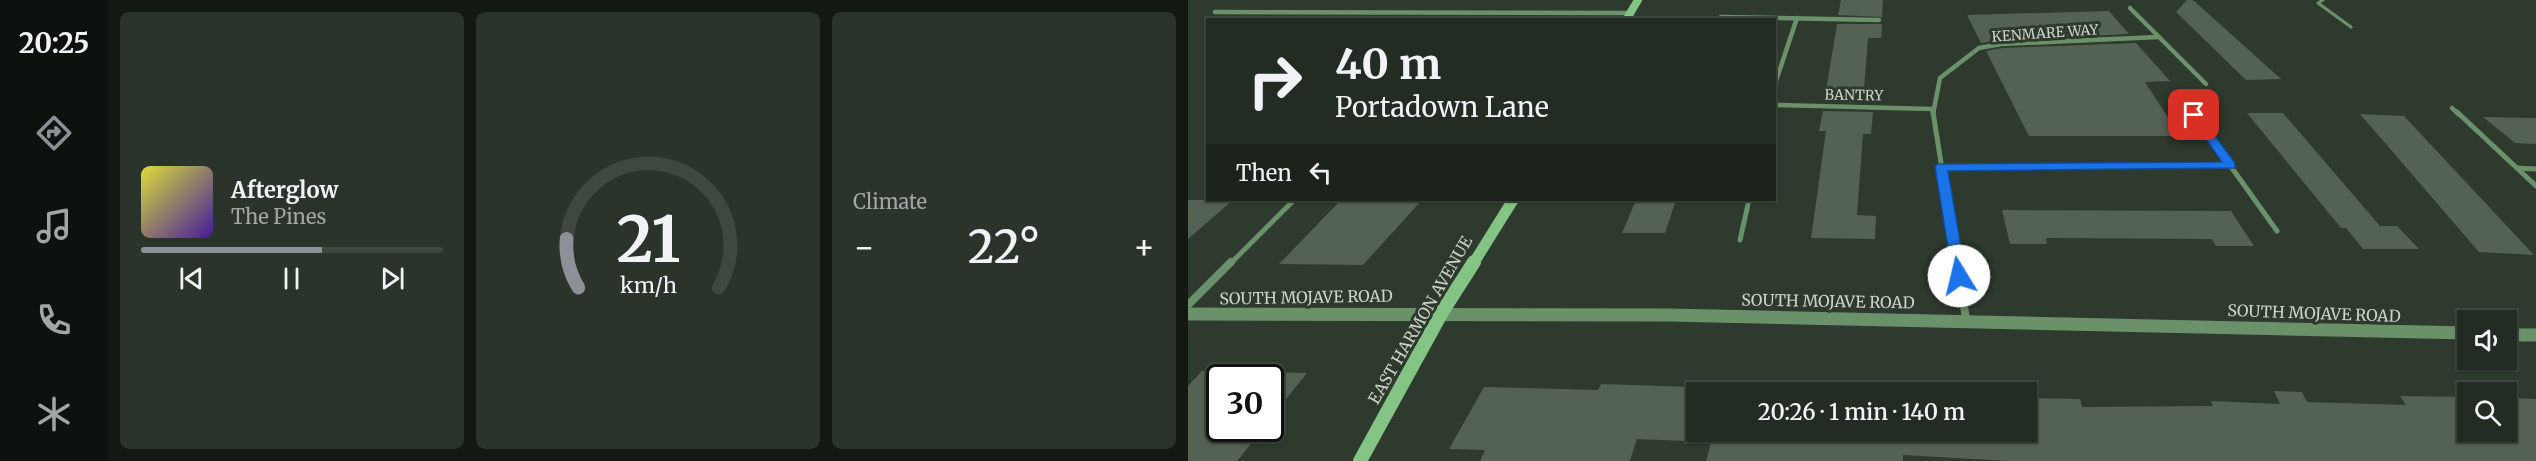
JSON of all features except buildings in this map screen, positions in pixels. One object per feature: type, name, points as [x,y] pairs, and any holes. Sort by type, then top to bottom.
[{"type":"main road","points":[[1628,16],[1638,0]]},
{"type":"main road","name":"EAST HARMON AVENUE","points":[[1360,461],[1442,312],[1512,201]]},
{"type":"street","points":[[2130,8],[2206,84]]},
{"type":"street","points":[[1215,12],[1628,16]]},
{"type":"street","points":[[1721,17],[1879,20]]},
{"type":"street","points":[[1776,81],[1797,18]]},
{"type":"street","name":"KENMARE WAY","points":[[1932,109],[1941,78],[1978,48],[2001,44],[2158,37]]},
{"type":"street","name":"BANTRY","points":[[1776,105],[1932,109]]},
{"type":"street","points":[[2452,108],[2536,186]]},
{"type":"street","points":[[1932,109],[1966,319]]},
{"type":"street","points":[[2194,115],[2277,231]]},
{"type":"street","points":[[1941,167],[2230,166]]},
{"type":"street","points":[[2517,168],[2536,169]]},
{"type":"street","points":[[1188,305],[1293,201]]},
{"type":"street","points":[[1740,240],[1749,201]]},
{"type":"street","name":"SOUTH MOJAVE ROAD","points":[[1188,314],[1442,312],[1966,319],[2457,333]]},
{"type":"street","points":[[2517,335],[2536,335]]},
{"type":"lane","points":[[2324,0],[2318,3],[2351,27]]},
{"type":"route","points":[[1959,276],[1941,167],[2230,166],[2194,115]]}]
